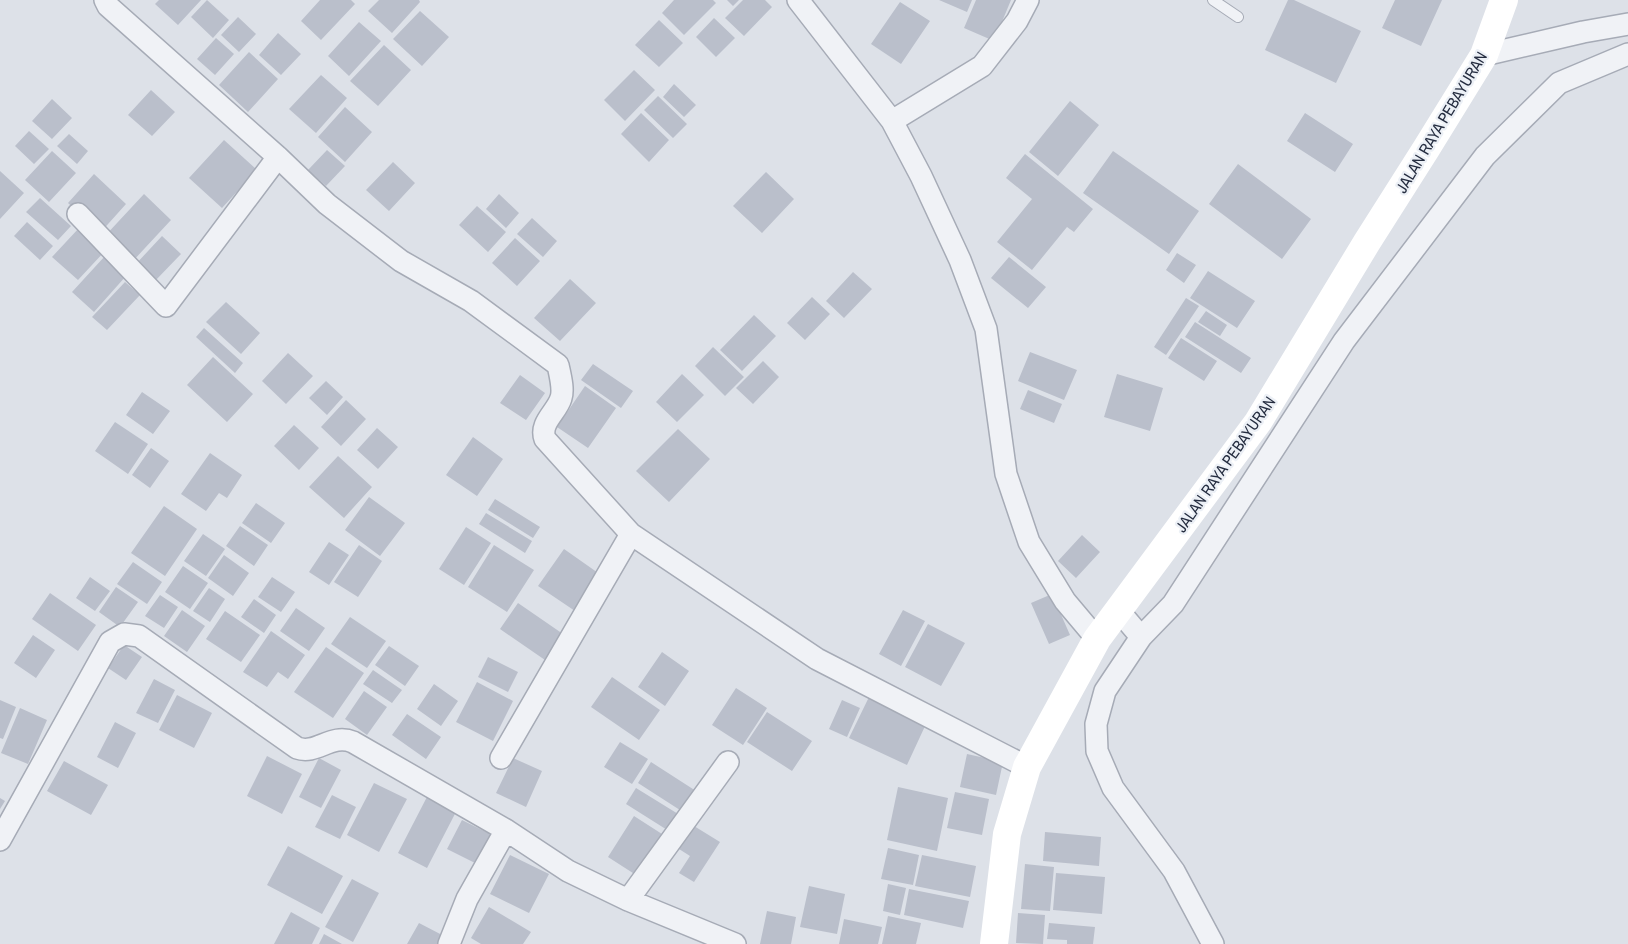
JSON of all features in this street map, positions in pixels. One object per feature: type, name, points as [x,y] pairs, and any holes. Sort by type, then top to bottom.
[{"type":"main road","name":"JALAN RAYA PEBAYURAN","points":[[994,944],[1008,834],[1027,767],[1097,639],[1258,422],[1367,242],[1484,55],[1504,0]]},
{"type":"street","points":[[105,0],[108,6],[278,157],[327,204],[401,261],[471,301],[558,365],[561,380],[561,398],[544,426],[543,434],[545,439],[631,534],[817,659],[1027,767]]},
{"type":"street","points":[[892,121],[982,66],[1017,21],[1028,0]]},
{"type":"street","points":[[804,2],[892,121],[922,176],[960,260],[986,329],[1006,474],[1029,542],[1065,601],[1097,639]]},
{"type":"street","points":[[1484,55],[1583,32],[1628,24]]},
{"type":"street","points":[[1213,944],[1174,871],[1113,788],[1097,751],[1096,724],[1105,691],[1141,637],[1173,604],[1344,341],[1486,156],[1559,83],[1628,54]]},
{"type":"street","points":[[78,214],[166,306],[278,157]]},
{"type":"street","points":[[501,758],[631,534]]},
{"type":"street","points":[[1119,611],[1141,637]]},
{"type":"street","points":[[0,840],[110,642],[124,634],[139,636],[297,748],[311,749],[338,739],[346,739],[506,830],[568,871],[628,900],[735,944]]},
{"type":"street","points":[[628,900],[728,762]]},
{"type":"street","points":[[449,944],[468,899],[506,830]]},
{"type":"lane","points":[[1213,0],[1238,17]]},
{"type":"building","points":[[159,0],[201,0],[178,25],[155,4]]},
{"type":"building","points":[[207,0],[229,20],[213,38],[191,17]]},
{"type":"building","points":[[320,0],[351,0],[355,4],[321,40],[301,21]]},
{"type":"building","points":[[379,0],[419,0],[420,2],[392,33],[368,11]]},
{"type":"building","points":[[674,0],[713,0],[716,3],[684,35],[662,13]]},
{"type":"building","points":[[727,0],[739,0],[733,6]]},
{"type":"building","points":[[743,0],[765,0],[772,7],[744,36],[725,18]]},
{"type":"building","points":[[939,0],[972,0],[967,12]]},
{"type":"building","points":[[976,0],[1011,0],[994,41],[964,28]]},
{"type":"building","points":[[1288,0],[1294,0],[1361,31],[1336,83],[1265,50]]},
{"type":"building","points":[[1395,0],[1442,0],[1421,46],[1382,28]]},
{"type":"building","points":[[900,2],[930,21],[901,64],[871,44]]},
{"type":"building","points":[[420,11],[449,37],[422,66],[393,39]]},
{"type":"building","points":[[238,17],[256,34],[239,52],[221,35]]},
{"type":"building","points":[[714,18],[735,38],[716,57],[696,37]]},
{"type":"building","points":[[659,20],[683,43],[659,67],[635,45]]},
{"type":"building","points":[[359,22],[381,41],[349,76],[328,56]]},
{"type":"building","points":[[278,33],[301,54],[281,75],[259,55]]},
{"type":"building","points":[[216,38],[234,54],[215,75],[197,59]]},
{"type":"building","points":[[384,45],[411,70],[378,106],[350,81]]},
{"type":"building","points":[[249,52],[278,79],[248,112],[219,85]]},
{"type":"building","points":[[634,70],[655,90],[625,121],[604,100]]},
{"type":"building","points":[[321,75],[347,98],[316,133],[289,109]]},
{"type":"building","points":[[674,84],[696,105],[684,117],[663,97]]},
{"type":"building","points":[[151,90],[175,112],[152,136],[128,115]]},
{"type":"building","points":[[658,96],[687,124],[673,138],[644,110]]},
{"type":"building","points":[[52,99],[72,118],[52,139],[32,121]]},
{"type":"building","points":[[1070,101],[1099,125],[1058,176],[1029,152]]},
{"type":"building","points":[[345,107],[372,132],[345,162],[318,137]]},
{"type":"building","points":[[641,113],[669,140],[649,162],[621,134]]},
{"type":"building","points":[[1305,113],[1353,144],[1335,172],[1287,141]]},
{"type":"building","points":[[29,131],[49,149],[34,164],[15,146]]},
{"type":"building","points":[[69,134],[88,151],[77,164],[57,146]]},
{"type":"building","points":[[224,140],[257,170],[222,208],[189,178]]},
{"type":"building","points":[[327,150],[345,166],[326,186],[308,170]]},
{"type":"building","points":[[52,151],[76,173],[49,202],[25,180]]},
{"type":"building","points":[[1113,151],[1199,211],[1169,254],[1083,193]]},
{"type":"building","points":[[1025,154],[1093,209],[1074,232],[1067,227],[1032,270],[997,242],[1032,199],[1006,178]]},
{"type":"building","points":[[393,162],[415,183],[389,211],[366,190]]},
{"type":"building","points":[[1238,164],[1311,219],[1282,259],[1209,204]]},
{"type":"building","points":[[0,171],[24,193],[0,219]]},
{"type":"building","points":[[766,172],[794,199],[762,233],[733,206]]},
{"type":"building","points":[[94,174],[126,204],[100,233],[68,203]]},
{"type":"building","points":[[144,194],[171,220],[132,262],[104,237]]},
{"type":"building","points":[[499,194],[519,213],[506,228],[486,209]]},
{"type":"building","points":[[40,198],[71,226],[58,240],[26,212]]},
{"type":"building","points":[[477,206],[506,232],[488,252],[459,225]]},
{"type":"building","points":[[532,218],[557,241],[543,257],[517,234]]},
{"type":"building","points":[[27,222],[53,246],[40,260],[14,236]]},
{"type":"building","points":[[79,228],[105,251],[78,280],[52,257]]},
{"type":"building","points":[[162,236],[181,254],[154,282],[135,265]]},
{"type":"building","points":[[515,238],[540,261],[517,286],[492,263]]},
{"type":"building","points":[[1177,253],[1196,265],[1184,283],[1166,270]]},
{"type":"building","points":[[105,256],[126,276],[94,312],[72,292]]},
{"type":"building","points":[[1009,257],[1046,287],[1028,308],[991,278]]},
{"type":"building","points":[[1208,271],[1255,301],[1237,328],[1190,298]]},
{"type":"building","points":[[853,272],[872,289],[844,318],[826,301]]},
{"type":"building","points":[[570,279],[596,303],[560,341],[534,318]]},
{"type":"building","points":[[125,282],[140,295],[107,330],[92,317]]},
{"type":"building","points":[[812,297],[830,314],[805,340],[787,323]]},
{"type":"building","points":[[1186,298],[1199,306],[1166,355],[1154,347]]},
{"type":"building","points":[[226,302],[260,333],[241,354],[206,322]]},
{"type":"building","points":[[1206,311],[1227,325],[1220,336],[1198,322]]},
{"type":"building","points":[[754,315],[776,336],[742,371],[720,350]]},
{"type":"building","points":[[1195,322],[1251,358],[1241,373],[1185,337]]},
{"type":"building","points":[[204,328],[243,363],[235,373],[196,337]]},
{"type":"building","points":[[1181,338],[1217,361],[1204,381],[1168,358]]},
{"type":"building","points":[[713,347],[744,377],[725,396],[695,366]]},
{"type":"building","points":[[1030,352],[1077,370],[1064,400],[1018,381]]},
{"type":"building","points":[[288,353],[313,376],[286,404],[262,381]]},
{"type":"building","points":[[213,357],[253,394],[227,422],[187,385]]},
{"type":"building","points":[[763,361],[779,377],[753,404],[736,388]]},
{"type":"building","points":[[593,364],[633,391],[621,408],[581,380]]},
{"type":"building","points":[[682,374],[704,395],[677,422],[656,402]]},
{"type":"building","points":[[1117,374],[1163,388],[1150,431],[1104,417]]},
{"type":"building","points":[[520,375],[545,393],[526,420],[500,403]]},
{"type":"building","points":[[326,381],[343,397],[327,415],[309,398]]},
{"type":"building","points":[[585,386],[616,408],[588,448],[557,427]]},
{"type":"building","points":[[1028,390],[1062,404],[1054,423],[1020,409]]},
{"type":"building","points":[[142,392],[170,411],[153,434],[126,415]]},
{"type":"building","points":[[346,400],[366,419],[341,446],[321,427]]},
{"type":"building","points":[[115,422],[148,444],[128,474],[95,451]]},
{"type":"building","points":[[294,425],[319,448],[299,470],[274,446]]},
{"type":"building","points":[[377,428],[398,447],[378,469],[357,450]]},
{"type":"building","points":[[678,429],[710,459],[669,502],[636,471]]},
{"type":"building","points":[[473,437],[503,459],[477,496],[446,475]]},
{"type":"building","points":[[151,448],[169,461],[150,488],[132,475]]},
{"type":"building","points":[[210,453],[242,475],[227,498],[219,493],[206,511],[181,494]]},
{"type":"building","points":[[338,456],[372,487],[344,518],[309,487]]},
{"type":"building","points":[[369,497],[405,523],[380,556],[345,530]]},
{"type":"building","points":[[495,499],[540,527],[533,538],[488,510]]},
{"type":"building","points":[[256,503],[285,523],[271,543],[242,523]]},
{"type":"building","points":[[164,506],[197,529],[165,576],[131,553]]},
{"type":"building","points":[[486,513],[532,541],[525,553],[479,524]]},
{"type":"building","points":[[240,526],[268,545],[254,566],[226,546]]},
{"type":"building","points":[[466,527],[491,543],[464,585],[439,569]]},
{"type":"building","points":[[203,534],[225,549],[206,576],[184,561]]},
{"type":"building","points":[[1082,535],[1100,552],[1076,578],[1058,561]]},
{"type":"building","points":[[329,542],[349,555],[329,585],[309,572]]},
{"type":"building","points":[[359,545],[382,561],[358,597],[334,582]]},
{"type":"building","points":[[494,545],[534,570],[507,612],[468,587]]},
{"type":"building","points":[[564,549],[601,575],[575,611],[538,586]]},
{"type":"building","points":[[224,555],[249,573],[233,596],[208,578]]},
{"type":"building","points":[[133,562],[162,582],[147,604],[117,584]]},
{"type":"building","points":[[183,566],[208,583],[190,609],[165,592]]},
{"type":"building","points":[[90,577],[110,591],[95,611],[76,598]]},
{"type":"building","points":[[272,577],[295,592],[281,612],[258,597]]},
{"type":"building","points":[[116,587],[138,602],[120,627],[99,612]]},
{"type":"building","points":[[209,588],[225,599],[210,622],[193,611]]},
{"type":"building","points":[[50,593],[96,625],[78,651],[32,619]]},
{"type":"building","points":[[1052,594],[1070,635],[1049,644],[1031,603]]},
{"type":"building","points":[[160,595],[178,607],[164,628],[145,616]]},
{"type":"building","points":[[254,599],[276,615],[264,633],[241,617]]},
{"type":"building","points":[[518,603],[563,634],[545,660],[500,629]]},
{"type":"building","points":[[296,608],[325,628],[309,651],[280,631]]},
{"type":"building","points":[[182,610],[205,626],[187,652],[164,636]]},
{"type":"building","points":[[903,610],[925,621],[901,666],[879,654]]},
{"type":"building","points":[[225,611],[260,635],[241,662],[206,639]]},
{"type":"building","points":[[350,617],[386,641],[367,668],[331,644]]},
{"type":"building","points":[[928,624],[965,643],[941,686],[905,667]]},
{"type":"building","points":[[271,631],[305,655],[288,679],[278,672],[267,687],[243,672]]},
{"type":"building","points":[[33,635],[55,650],[36,678],[14,663]]},
{"type":"building","points":[[124,645],[142,657],[126,680],[108,668]]},
{"type":"building","points":[[389,646],[419,666],[405,686],[375,665]]},
{"type":"building","points":[[326,647],[364,673],[333,718],[294,692]]},
{"type":"building","points":[[662,652],[689,671],[665,706],[638,687]]},
{"type":"building","points":[[488,657],[518,672],[508,692],[478,677]]},
{"type":"building","points":[[373,670],[402,690],[392,703],[363,684]]},
{"type":"building","points":[[612,677],[660,710],[639,740],[591,707]]},
{"type":"building","points":[[154,679],[175,690],[158,723],[136,713]]},
{"type":"building","points":[[477,682],[513,701],[493,741],[456,722]]},
{"type":"building","points":[[434,684],[458,701],[441,726],[417,709]]},
{"type":"building","points":[[736,688],[767,708],[743,745],[712,725]]},
{"type":"building","points":[[364,691],[387,707],[367,735],[345,719]]},
{"type":"building","points":[[177,695],[212,713],[194,748],[159,730]]},
{"type":"building","points":[[869,697],[926,724],[907,765],[849,738]]},
{"type":"building","points":[[0,700],[16,707],[3,739],[0,738]]},
{"type":"building","points":[[842,700],[860,708],[847,737],[829,729]]},
{"type":"building","points":[[20,708],[47,720],[28,764],[1,753]]},
{"type":"building","points":[[767,712],[812,741],[792,771],[747,742]]},
{"type":"building","points":[[407,714],[441,737],[426,759],[392,735]]},
{"type":"building","points":[[115,722],[136,733],[118,768],[97,757]]},
{"type":"building","points":[[620,742],[648,759],[632,784],[604,767]]},
{"type":"building","points":[[967,754],[1003,762],[996,795],[960,787]]},
{"type":"building","points":[[267,756],[302,774],[282,814],[247,796]]},
{"type":"building","points":[[319,758],[341,770],[321,808],[299,797]]},
{"type":"building","points":[[513,758],[542,771],[526,807],[496,793]]},
{"type":"building","points":[[64,761],[108,785],[91,815],[47,791]]},
{"type":"building","points":[[651,762],[696,791],[683,812],[638,783]]},
{"type":"building","points":[[374,783],[407,799],[379,852],[347,835]]},
{"type":"building","points":[[898,787],[948,798],[937,851],[887,840]]},
{"type":"building","points":[[636,788],[683,817],[672,833],[626,804]]},
{"type":"building","points":[[955,792],[989,799],[982,835],[947,828]]},
{"type":"building","points":[[429,793],[458,808],[427,868],[398,853]]},
{"type":"building","points":[[332,795],[356,807],[340,839],[315,827]]},
{"type":"building","points":[[0,798],[5,801],[0,809]]},
{"type":"building","points":[[634,816],[662,834],[636,875],[608,857]]},
{"type":"building","points":[[462,820],[492,835],[477,864],[447,849]]},
{"type":"building","points":[[694,826],[720,842],[694,882],[679,873],[690,856],[679,849]]},
{"type":"building","points":[[1045,832],[1101,837],[1099,866],[1043,861]]},
{"type":"building","points":[[288,846],[343,876],[322,914],[267,885]]},
{"type":"building","points":[[888,848],[919,855],[913,885],[881,879]]},
{"type":"building","points":[[510,855],[549,874],[529,913],[490,894]]},
{"type":"building","points":[[922,855],[976,866],[970,897],[915,886]]},
{"type":"building","points":[[1025,864],[1054,867],[1050,911],[1021,909]]},
{"type":"building","points":[[1056,873],[1105,877],[1102,914],[1053,910]]},
{"type":"building","points":[[352,879],[379,893],[353,942],[325,927]]},
{"type":"building","points":[[888,884],[906,888],[900,915],[883,911]]},
{"type":"building","points":[[809,886],[845,894],[837,934],[800,927]]},
{"type":"building","points":[[909,889],[969,901],[963,928],[904,915]]},
{"type":"building","points":[[489,907],[531,932],[523,944],[481,944],[471,938]]},
{"type":"building","points":[[767,911],[796,917],[791,944],[760,944]]},
{"type":"building","points":[[291,912],[320,928],[312,944],[274,944]]},
{"type":"building","points":[[1018,913],[1045,915],[1043,944],[1016,943]]},
{"type":"building","points":[[888,916],[921,923],[916,944],[882,944]]},
{"type":"building","points":[[844,919],[882,927],[878,944],[839,944]]},
{"type":"building","points":[[419,923],[444,936],[440,944],[407,944]]},
{"type":"building","points":[[1049,923],[1095,927],[1093,944],[1067,944],[1067,940],[1047,939]]},
{"type":"building","points":[[324,934],[342,944],[319,944]]}]
